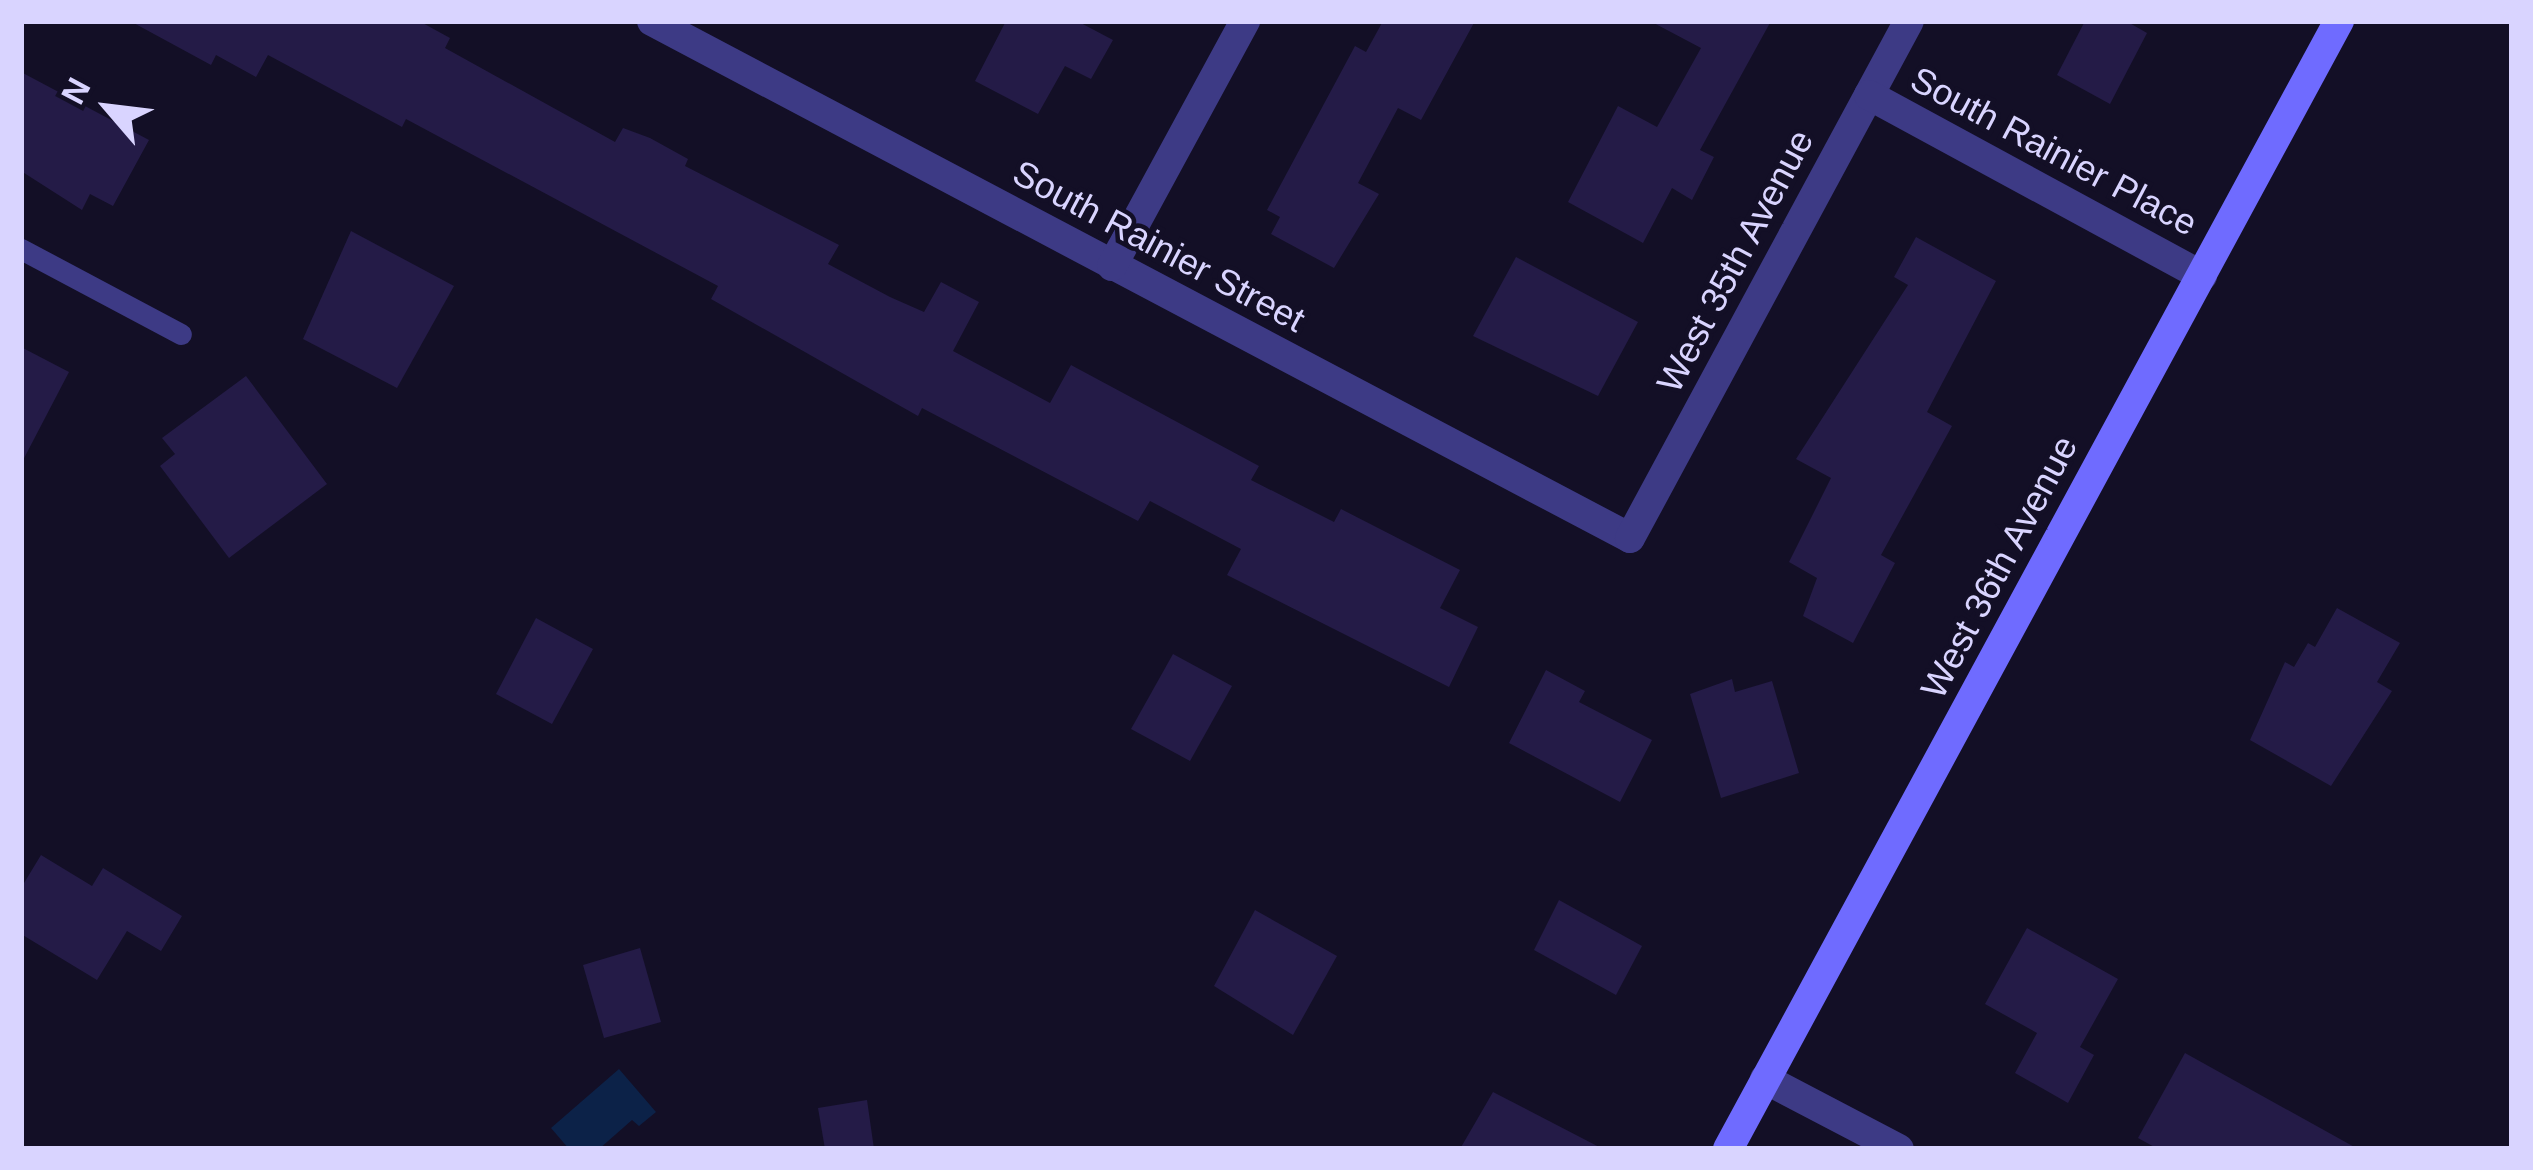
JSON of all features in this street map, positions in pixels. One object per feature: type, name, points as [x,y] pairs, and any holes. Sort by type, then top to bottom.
[{"type":"street","name":"South Rainier Street","points":[[652,21],[1630,538]]},
{"type":"street","points":[[1112,266],[1245,21]]},
{"type":"street","name":"West 35th Avenue","points":[[1630,538],[1909,21]]},
{"type":"street","name":"West 36th Avenue","points":[[1728,1149],[2339,21]]},
{"type":"street","name":"South Rainier Place","points":[[1869,95],[2202,276]]},
{"type":"street","points":[[1766,1079],[1899,1149]]},
{"type":"lane","points":[[21,249],[181,334]]},
{"type":"water","points":[[619,1069],[656,1112],[639,1126],[632,1120],[599,1149],[569,1149],[551,1128]]},
{"type":"building","points":[[130,21],[419,21],[450,38],[445,48],[615,142],[623,128],[650,138],[688,159],[685,166],[839,245],[828,264],[890,297],[924,312],[941,282],[979,302],[953,351],[1050,403],[1071,365],[1259,466],[1251,480],[1334,522],[1341,509],[1460,570],[1440,608],[1478,627],[1449,687],[1227,575],[1241,549],[1150,501],[1138,521],[922,408],[918,416],[711,299],[718,286],[406,119],[402,127],[268,55],[256,77],[216,55],[211,65]]},
{"type":"building","points":[[1006,21],[1077,21],[1113,40],[1091,79],[1065,66],[1038,114],[975,81]]},
{"type":"building","points":[[1383,21],[1475,21],[1421,120],[1398,108],[1358,183],[1379,194],[1334,268],[1271,234],[1280,217],[1267,210],[1355,46],[1366,52]]},
{"type":"building","points":[[1650,21],[1771,21],[1700,150],[1714,157],[1692,200],[1672,188],[1643,243],[1568,202],[1618,106],[1657,127],[1701,48]]},
{"type":"building","points":[[2085,21],[2126,21],[2147,33],[2110,104],[2057,75]]},
{"type":"building","points":[[21,72],[149,140],[113,206],[90,194],[82,210],[21,171]]},
{"type":"building","points":[[351,231],[454,286],[397,388],[303,339]]},
{"type":"building","points":[[1916,237],[1996,281],[1927,412],[1952,426],[1881,555],[1895,563],[1853,643],[1803,616],[1817,578],[1789,562],[1831,478],[1796,459],[1908,285],[1894,277]]},
{"type":"building","points":[[1516,257],[1638,322],[1598,396],[1473,336]]},
{"type":"building","points":[[21,347],[69,372],[21,464]]},
{"type":"building","points":[[246,376],[327,484],[229,558],[160,466],[175,454],[162,438]]},
{"type":"building","points":[[2337,608],[2400,643],[2377,682],[2392,691],[2331,786],[2250,740],[2285,662],[2294,667],[2308,643],[2315,647]]},
{"type":"building","points":[[536,618],[593,649],[552,724],[496,694]]},
{"type":"building","points":[[1173,654],[1232,686],[1190,761],[1131,729]]},
{"type":"building","points":[[1546,670],[1585,691],[1579,702],[1652,740],[1620,802],[1509,743]]},
{"type":"building","points":[[1732,679],[1735,692],[1772,681],[1799,773],[1721,798],[1690,694]]},
{"type":"building","points":[[41,855],[92,886],[103,868],[182,916],[161,951],[127,931],[97,980],[21,934],[21,888]]},
{"type":"building","points":[[1559,900],[1642,946],[1616,995],[1534,950]]},
{"type":"building","points":[[1255,910],[1337,956],[1293,1035],[1214,986]]},
{"type":"building","points":[[2027,928],[2118,979],[2080,1047],[2094,1055],[2068,1103],[2015,1073],[2037,1033],[1985,1004]]},
{"type":"building","points":[[640,948],[661,1022],[604,1038],[583,965]]},
{"type":"building","points":[[2185,1053],[2358,1149],[2158,1149],[2138,1138]]},
{"type":"building","points":[[1493,1092],[1603,1149],[1460,1149]]},
{"type":"building","points":[[867,1100],[874,1149],[825,1149],[818,1108]]}]
